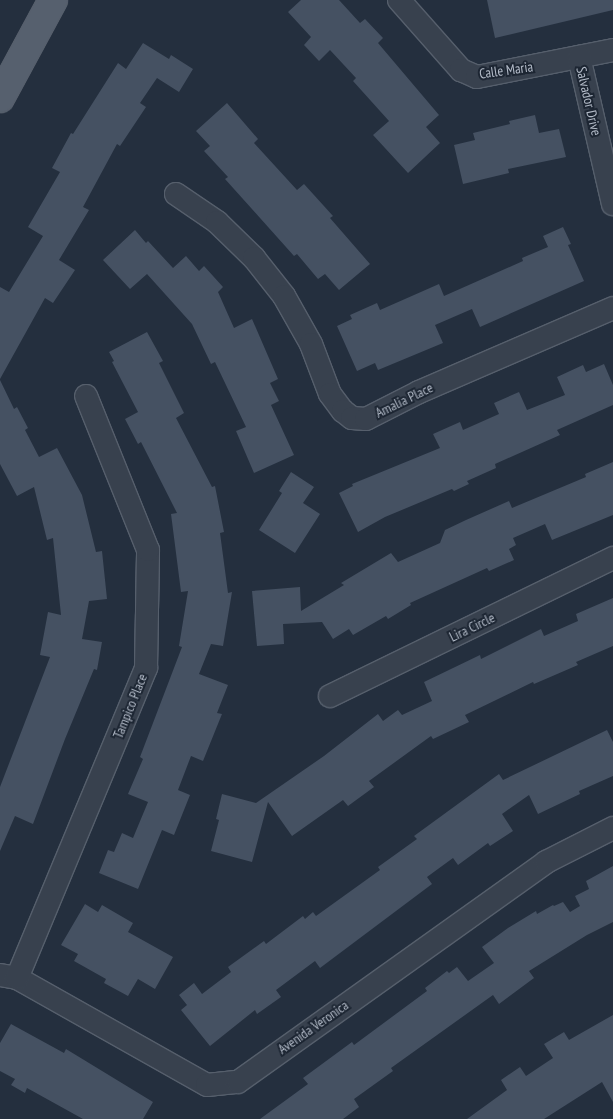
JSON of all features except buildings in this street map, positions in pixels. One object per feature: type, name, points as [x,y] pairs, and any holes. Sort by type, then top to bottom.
[{"type":"main road","points":[[0,98],[53,0]]},
{"type":"street","name":"Calle Maria","points":[[399,0],[461,70],[477,77],[613,50]]},
{"type":"street","name":"Salvador Drive","points":[[579,57],[613,204]]},
{"type":"street","name":"Amalia Place","points":[[176,194],[217,222],[254,258],[284,296],[311,344],[330,394],[343,411],[352,418],[366,419],[419,392],[613,308]]},
{"type":"street","name":"Tampico Place","points":[[9,977],[146,668],[148,550],[86,396]]},
{"type":"street","name":"Lira Circle","points":[[330,696],[613,558]]},
{"type":"street","name":"Avenida Veronica","points":[[9,977],[207,1085],[238,1082],[546,862],[613,828]]}]
